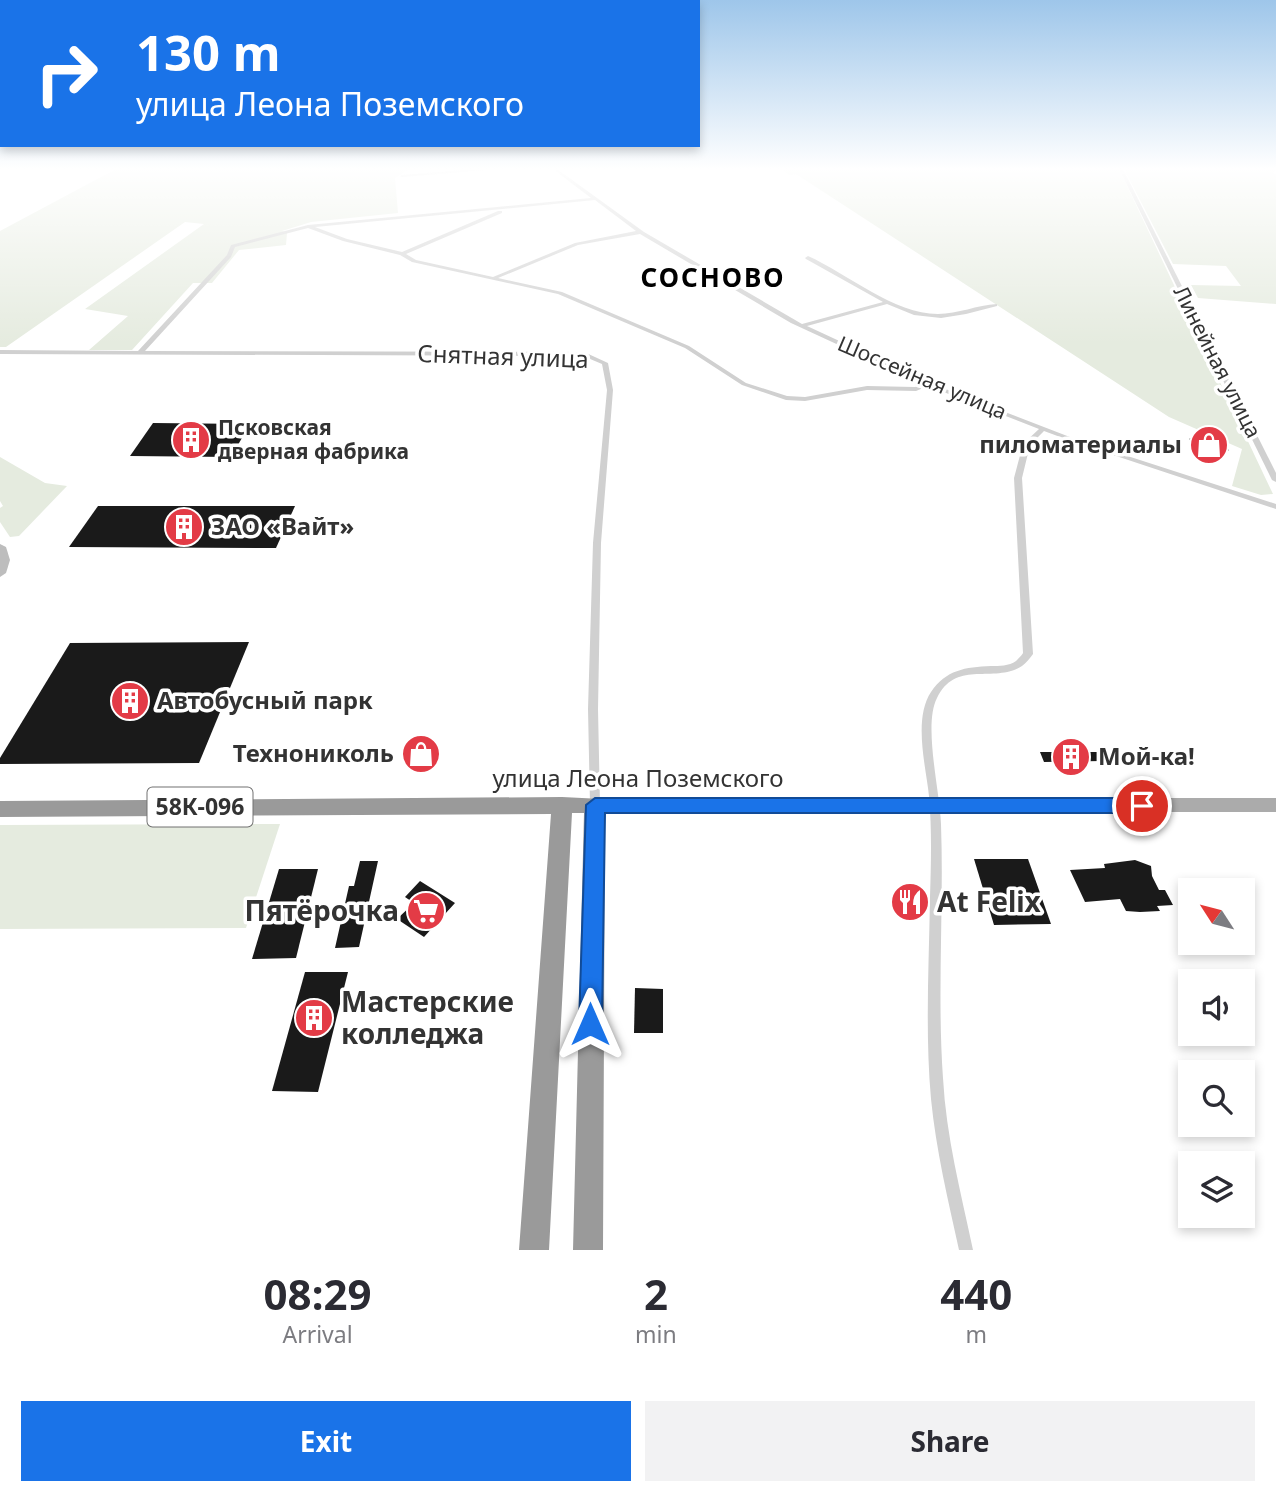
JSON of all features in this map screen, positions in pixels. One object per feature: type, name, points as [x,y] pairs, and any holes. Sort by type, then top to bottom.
[{"type":"highway","points":[[534,1250],[562,805]]},
{"type":"highway","name":"улица Леона Поземского","points":[[0,809],[595,805]]},
{"type":"highway","points":[[588,1250],[595,805]]},
{"type":"main road","name":"улица Леона Поземского","points":[[595,805],[1276,805]]},
{"type":"street","points":[[139,353],[229,256],[233,246],[303,227]]},
{"type":"street","points":[[312,227],[345,240],[402,254],[414,261],[560,293],[696,352],[744,384],[786,398],[805,399],[867,388],[916,389],[928,384]]},
{"type":"street","points":[[402,254],[463,227]]},
{"type":"street","name":"Шоссейная улица","points":[[634,227],[801,326],[928,384],[1115,455],[1276,507]]},
{"type":"street","name":"Линейная улица","points":[[1150,227],[1276,480]]},
{"type":"street","points":[[495,277],[577,244],[640,232]]},
{"type":"street","points":[[808,258],[908,313],[947,318],[995,305]]},
{"type":"street","points":[[801,326],[888,302]]},
{"type":"street","name":"Снятная улица","points":[[0,352],[584,354],[605,363],[610,390],[597,543],[593,709],[595,805]]},
{"type":"street","points":[[966,1250],[945,1150],[936,1078],[935,807],[927,720],[933,695],[954,673],[1013,666],[1028,654],[1018,478],[1027,444],[1044,428]]},
{"type":"street","points":[[0,547],[4,560],[0,573]]},
{"type":"shaded area","points":[[7,227],[177,227],[6,347],[0,347],[0,231]]},
{"type":"shaded area","points":[[199,227],[294,227],[282,231],[287,233],[286,245],[239,250],[212,283],[193,283],[132,350],[89,350],[128,316],[85,309]]},
{"type":"shaded area","points":[[878,227],[1147,227],[1273,494],[1261,495],[1232,486],[1242,449],[1169,417]]},
{"type":"shaded area","points":[[1154,227],[1276,227],[1276,304],[1198,298],[1191,285],[1241,286],[1226,266],[1173,264]]},
{"type":"shaded area","points":[[0,457],[45,483],[67,486],[19,536],[10,537],[0,522],[0,508],[3,506],[0,501]]},
{"type":"shaded area","points":[[280,824],[246,928],[0,929],[0,825]]},
{"type":"building","name":"Псковская дверная фабрика","points":[[153,423],[250,424],[231,457],[130,456]]},
{"type":"building","name":"пиломатериалы","points":[[1199,435],[1229,450],[1220,455],[1189,439]]},
{"type":"building","name":"ЗАО «Вайт»","points":[[98,506],[295,506],[276,548],[69,547]]},
{"type":"building","name":"Автобусный парк","points":[[249,642],[199,763],[0,764],[0,758],[70,643]]},
{"type":"building","name":"Мой-ка!","points":[[1040,752],[1097,752],[1102,761],[1044,762]]},
{"type":"building","points":[[974,859],[1028,859],[1051,924],[994,925]]},
{"type":"building","points":[[1135,860],[1151,866],[1152,876],[1159,890],[1165,890],[1173,905],[1157,906],[1160,911],[1140,912],[1126,911],[1120,899],[1085,902],[1070,870],[1105,868],[1104,864]]},
{"type":"building","points":[[360,861],[378,861],[359,947],[335,948],[349,886],[354,886]]},
{"type":"building","points":[[279,869],[318,869],[296,958],[252,959]]},
{"type":"building","name":"Пятёрочка","points":[[420,881],[455,903],[424,937],[397,919],[414,903],[405,897]]},
{"type":"building","name":"Мастерские колледжа","points":[[305,972],[348,972],[318,1092],[272,1091]]},
{"type":"building","points":[[635,988],[663,989],[663,1033],[634,1033]]},
{"type":"place","name":"Псковская дверная фабрика","points":[[191,440]]},
{"type":"place","name":"пиломатериалы","points":[[1209,445]]},
{"type":"place","name":"ЗАО «Вайт»","points":[[184,527]]},
{"type":"place","name":"Автобусный парк","points":[[130,701]]},
{"type":"place","name":"Технониколь","points":[[421,754]]},
{"type":"place","name":"Мой-ка!","points":[[1071,757]]},
{"type":"place","name":"At Felix","points":[[910,902]]},
{"type":"place","name":"Пятёрочка","points":[[426,911]]},
{"type":"place","name":"Мастерские колледжа","points":[[314,1018]]},
{"type":"district","name":"СОСНОВО","points":[[713,278]]},
{"type":"route","points":[[590,1024],[595,805],[1142,806]]}]
